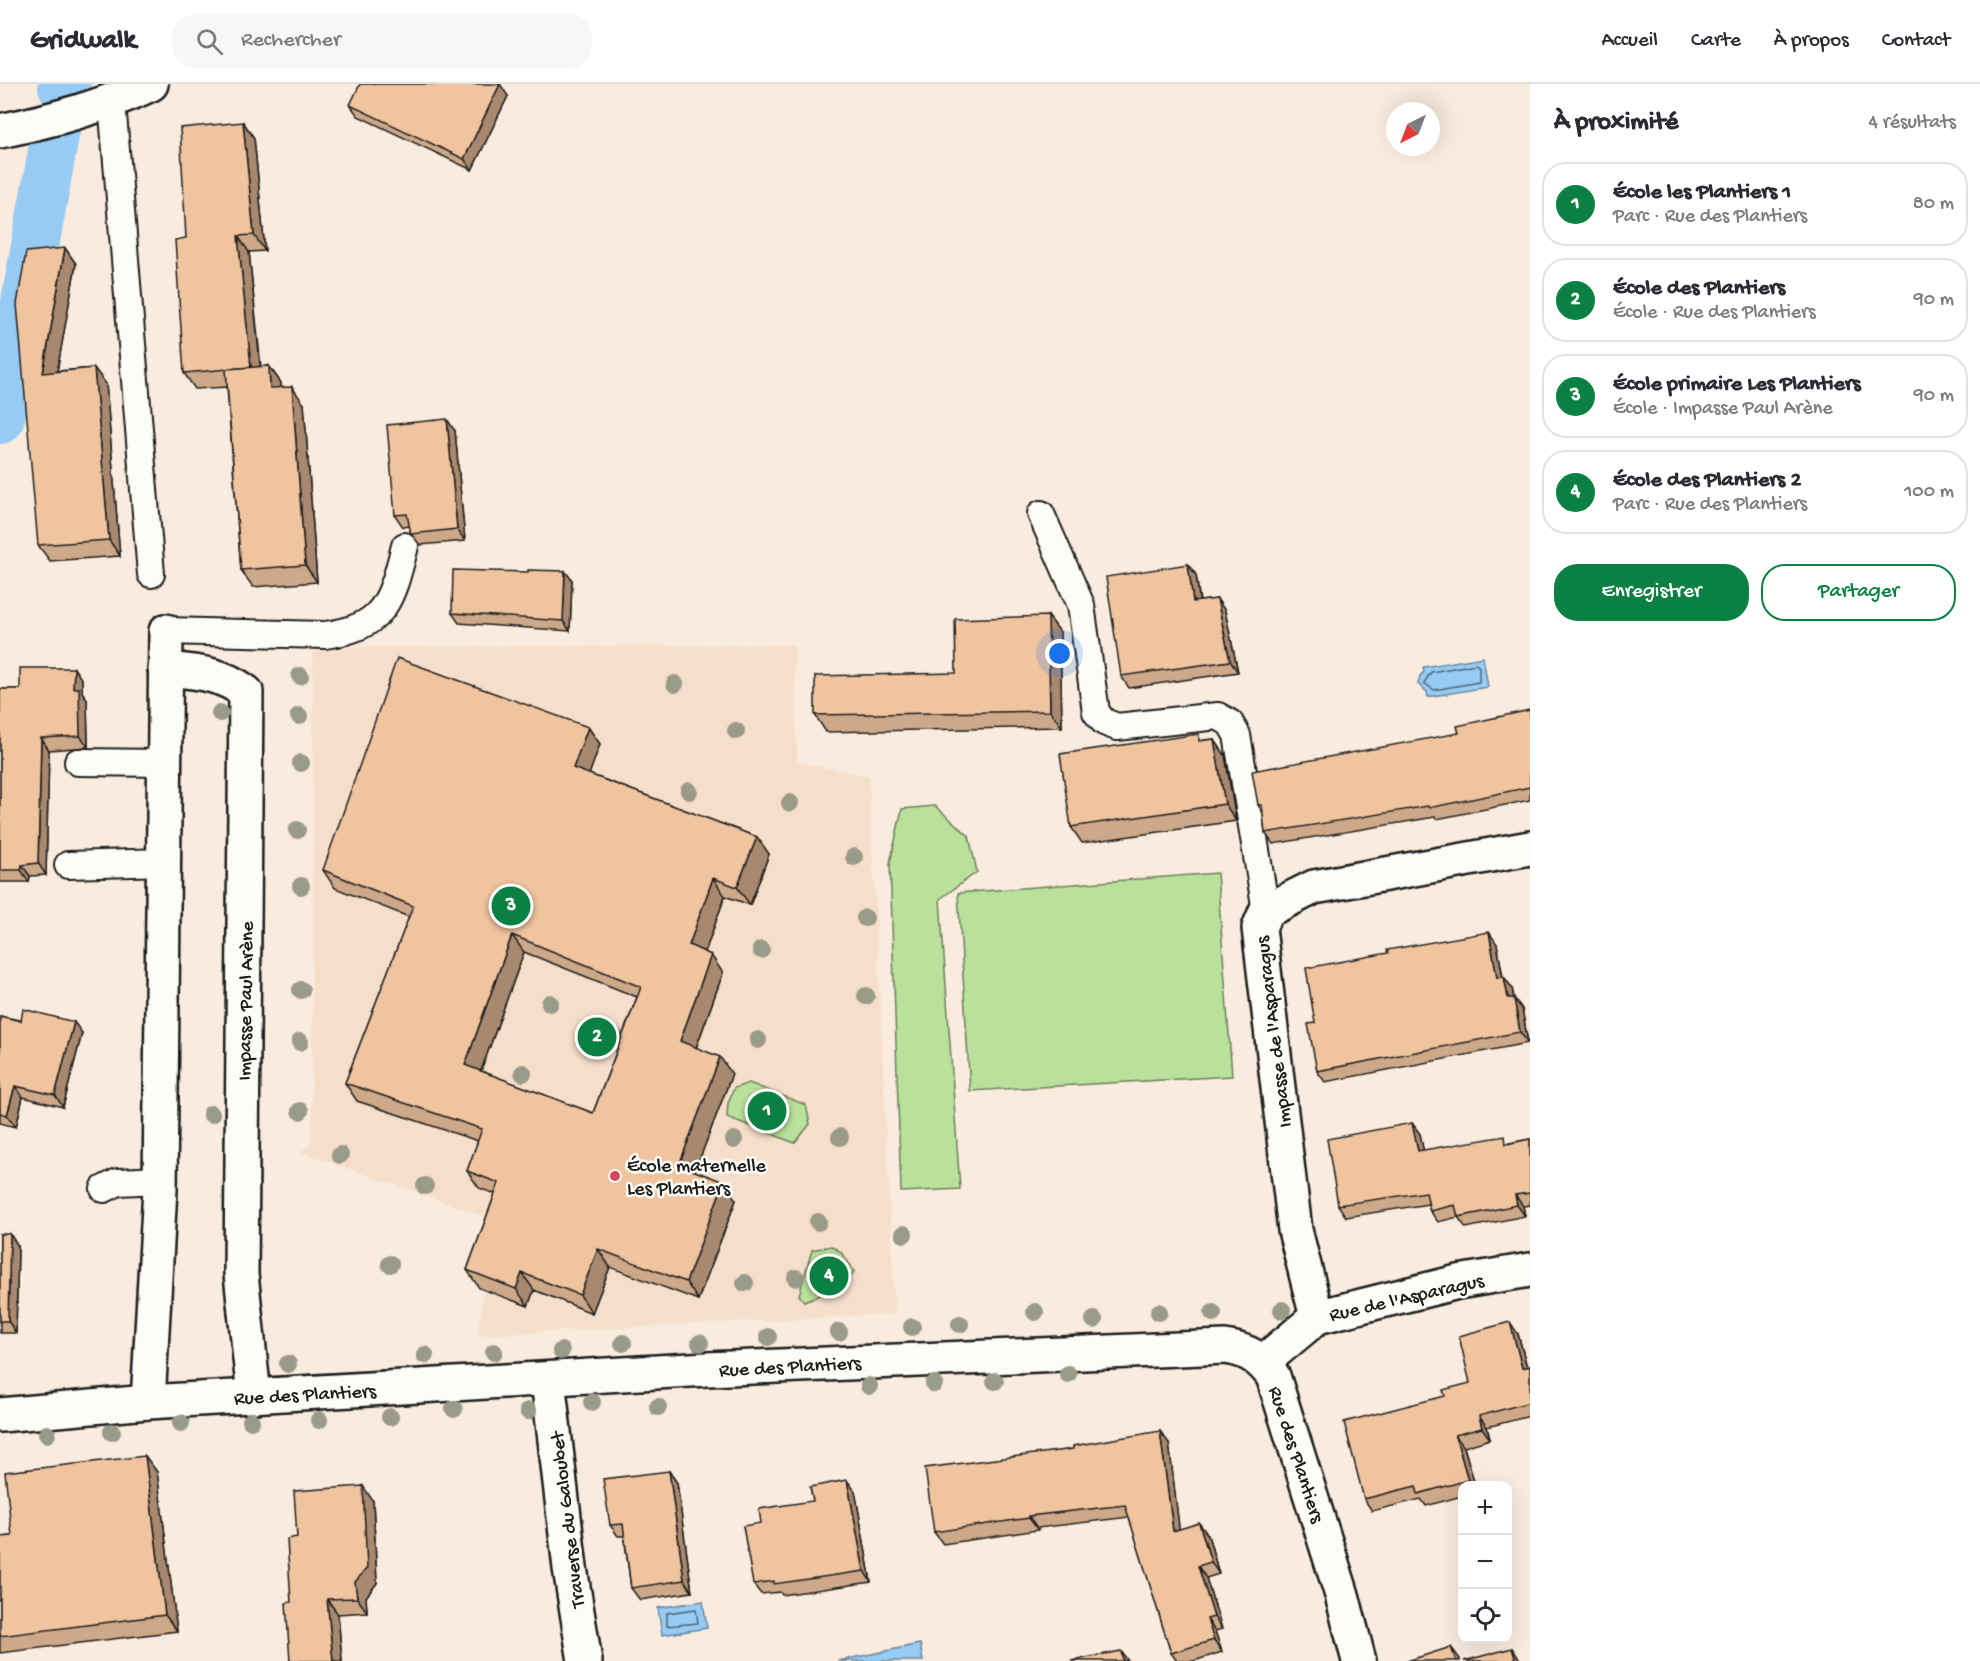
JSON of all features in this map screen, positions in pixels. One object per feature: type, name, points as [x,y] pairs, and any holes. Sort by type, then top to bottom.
[{"type":"street","points":[[0,131],[50,121],[112,102],[151,84]]},
{"type":"street","points":[[148,1402],[160,1184],[166,631]]},
{"type":"street","name":"Impasse Paul Arène","points":[[165,669],[210,673],[230,680],[246,692],[241,1274],[254,1396]]},
{"type":"street","name":"Impasse de l'Asparagus","points":[[1317,1317],[1295,1230],[1259,928],[1266,911],[1314,887],[1530,848]]},
{"type":"street","name":"Rue de l'Asparagus","points":[[1263,1362],[1317,1317],[1458,1282],[1530,1270]]},
{"type":"street","name":"Rue des Plantiers","points":[[0,1415],[148,1402],[548,1380],[749,1366],[1225,1347],[1245,1350],[1263,1362],[1273,1376],[1359,1661]]},
{"type":"street","name":"Traverse du Galoubet","points":[[548,1380],[570,1568],[585,1661]]},
{"type":"lane","points":[[112,102],[151,574]]},
{"type":"lane","points":[[1041,514],[1081,605],[1096,712],[1104,722],[1117,727],[1218,716],[1230,723],[1234,729],[1237,735],[1266,911]]},
{"type":"lane","points":[[166,631],[324,635],[349,632],[373,619],[388,604],[405,546]]},
{"type":"lane","points":[[78,762],[165,763]]},
{"type":"lane","points":[[69,865],[164,862]]},
{"type":"lane","points":[[104,1189],[118,1182],[160,1184]]},
{"type":"shaded area","points":[[794,645],[797,762],[869,776],[895,1314],[478,1335],[492,1219],[301,1152],[312,1143],[313,652],[352,647]]},
{"type":"green space","points":[[935,806],[969,836],[977,872],[940,899],[960,1189],[901,1192],[890,863],[902,809]]},
{"type":"green space","points":[[1217,873],[1232,1076],[970,1091],[958,893]]},
{"type":"green space","points":[[749,1083],[806,1105],[810,1124],[795,1143],[727,1117],[728,1103],[734,1088]]},
{"type":"green space","points":[[831,1246],[841,1252],[854,1271],[847,1285],[804,1301],[799,1295],[812,1250]]},
{"type":"water","points":[[1483,657],[1488,687],[1428,697],[1427,692],[1418,684],[1424,672],[1423,667]]},
{"type":"water","points":[[703,1601],[707,1628],[662,1635],[658,1608]]},
{"type":"water","points":[[920,1644],[923,1661],[838,1661]]},
{"type":"building","points":[[360,84],[500,84],[464,159],[350,105]]},
{"type":"building","points":[[243,122],[254,235],[238,236],[251,367],[184,373],[175,240],[186,238],[180,128]]},
{"type":"building","points":[[65,248],[43,373],[94,368],[109,540],[38,545],[17,304],[26,252]]},
{"type":"building","points":[[269,366],[270,388],[292,387],[305,565],[241,570],[226,369]]},
{"type":"building","points":[[447,419],[457,529],[411,534],[407,514],[395,515],[387,425]]},
{"type":"building","points":[[1188,564],[1193,602],[1217,599],[1230,661],[1121,676],[1106,577]]},
{"type":"building","points":[[453,570],[565,571],[563,621],[452,613]]},
{"type":"building","points":[[1048,616],[1050,711],[815,715],[815,676],[956,673],[955,619]]},
{"type":"building","points":[[397,658],[588,727],[573,768],[757,837],[737,887],[713,878],[689,945],[711,955],[680,1041],[720,1057],[679,1165],[724,1182],[686,1282],[598,1249],[580,1295],[522,1273],[516,1289],[467,1270],[499,1183],[467,1171],[482,1129],[345,1083],[413,906],[323,870]],"holes":[[[512,935],[641,987],[593,1113],[465,1065]]]},
{"type":"building","points":[[20,668],[74,668],[73,688],[79,688],[80,736],[41,738],[38,863],[22,865],[21,870],[0,870],[0,689],[20,689]]},
{"type":"building","points":[[1530,710],[1530,787],[1429,808],[1428,806],[1265,833],[1262,805],[1258,805],[1252,771],[1459,733],[1457,726]]},
{"type":"building","points":[[1199,734],[1199,741],[1214,739],[1225,804],[1071,827],[1060,754]]},
{"type":"building","points":[[1489,932],[1497,978],[1504,977],[1508,998],[1514,998],[1520,1032],[1317,1071],[1308,1024],[1315,1023],[1306,968],[1388,953],[1387,950]]},
{"type":"building","points":[[23,1009],[74,1022],[55,1095],[15,1086],[7,1115],[0,1113],[0,1016],[21,1021]]},
{"type":"building","points":[[1412,1123],[1418,1151],[1505,1136],[1506,1144],[1530,1139],[1530,1193],[1515,1195],[1517,1205],[1458,1217],[1455,1205],[1430,1211],[1426,1192],[1338,1205],[1327,1139]]},
{"type":"building","points":[[0,1234],[10,1234],[8,1321],[0,1321]]},
{"type":"building","points":[[1510,1322],[1522,1368],[1530,1366],[1530,1402],[1479,1416],[1482,1428],[1455,1435],[1468,1480],[1418,1494],[1416,1486],[1364,1499],[1344,1422],[1445,1396],[1443,1390],[1470,1383],[1459,1336]]},
{"type":"building","points":[[1160,1431],[1173,1531],[1199,1523],[1211,1562],[1198,1566],[1214,1617],[1207,1619],[1214,1640],[1171,1653],[1125,1505],[1029,1516],[1029,1518],[934,1532],[925,1468],[1073,1449],[1073,1446]]},
{"type":"building","points":[[145,1456],[165,1615],[0,1636],[0,1537],[12,1536],[5,1472]]},
{"type":"building","points":[[669,1471],[684,1580],[631,1588],[623,1524],[610,1525],[603,1479]]},
{"type":"building","points":[[847,1480],[864,1571],[774,1584],[774,1581],[753,1584],[743,1526],[761,1523],[759,1509],[813,1501],[810,1487]]},
{"type":"building","points":[[363,1486],[367,1568],[355,1582],[357,1598],[327,1599],[333,1661],[290,1661],[286,1603],[291,1602],[287,1539],[297,1537],[294,1491]]},
{"type":"building","points":[[1451,1647],[1456,1661],[1407,1661]]},
{"type":"building","points":[[1512,1648],[1516,1661],[1464,1661]]},
{"type":"building","points":[[1121,1651],[1123,1661],[1071,1661]]},
{"type":"waterway","points":[[62,86],[67,84]]},
{"type":"waterway","points":[[0,420],[13,368],[56,130]]},
{"type":"place","name":"École primaire Les Plantiers","points":[[511,906]]},
{"type":"place","name":"École des Plantiers","points":[[597,1037]]},
{"type":"place","name":"École les Plantiers 1","points":[[767,1111]]},
{"type":"place","name":"École maternelle Les Plantiers","points":[[615,1176]]},
{"type":"place","name":"École des Plantiers 2","points":[[829,1276]]}]
